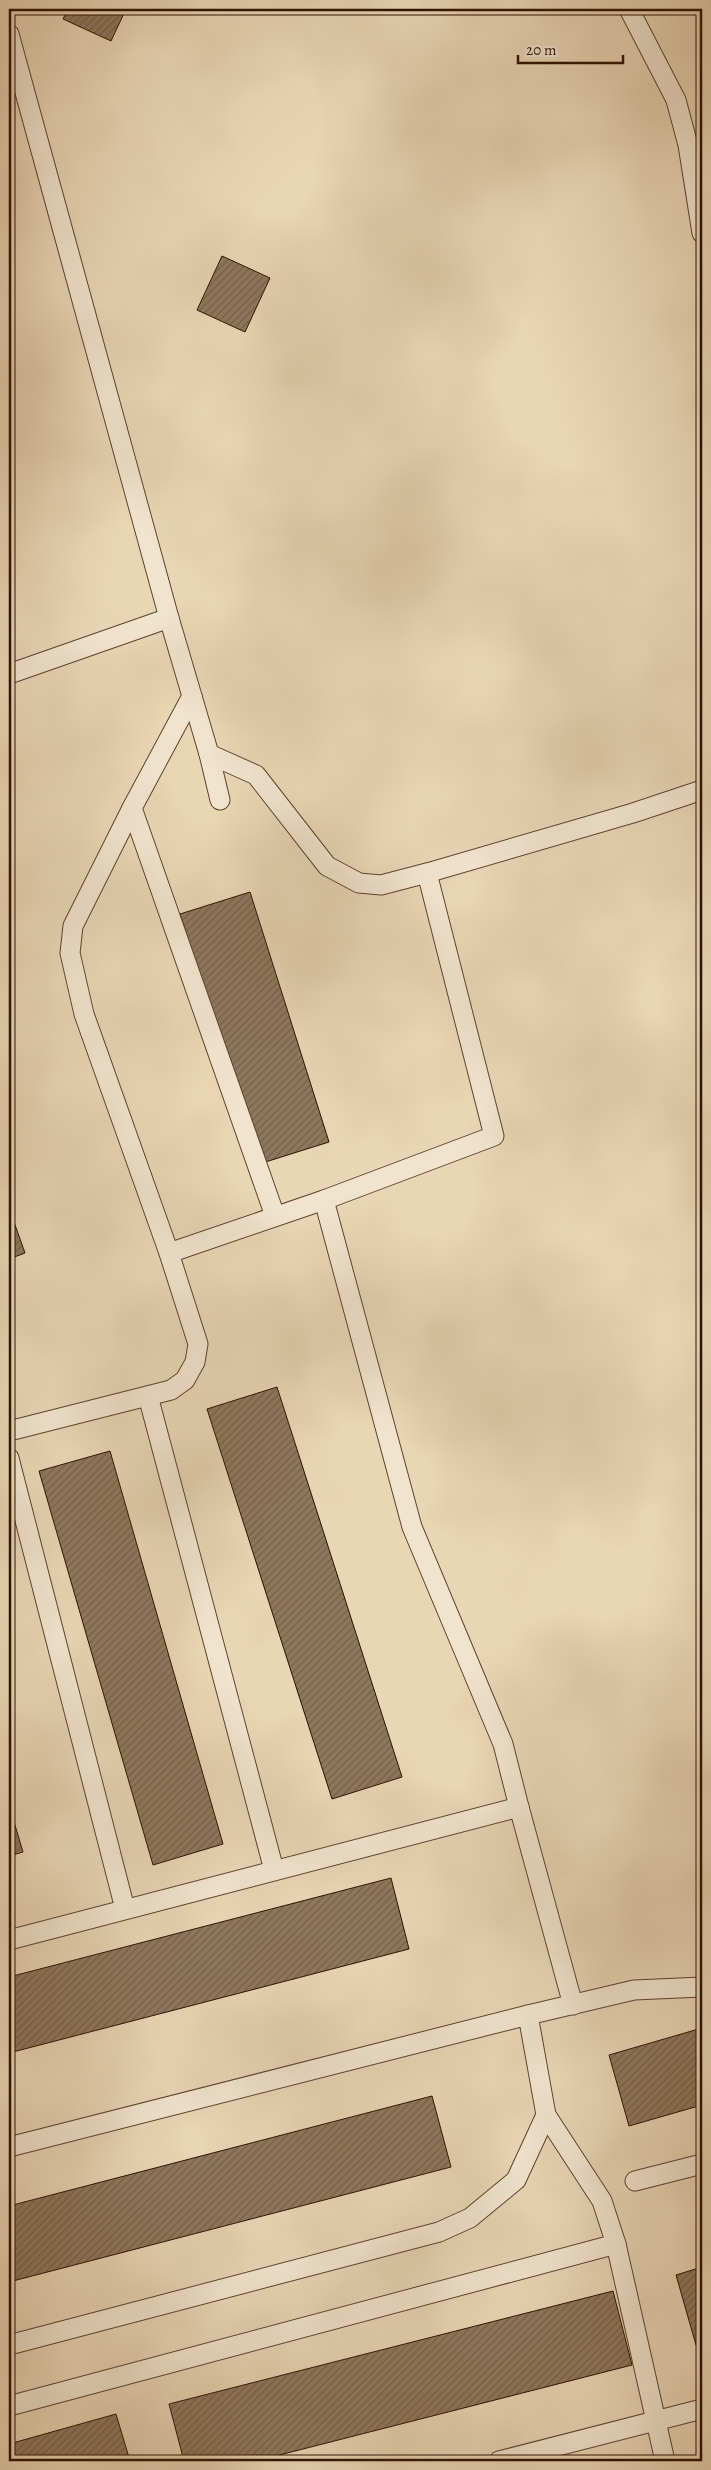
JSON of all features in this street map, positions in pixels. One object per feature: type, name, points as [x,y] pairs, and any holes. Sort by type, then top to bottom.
[{"type":"lane","points":[[629,9],[676,100],[688,145],[702,233]]},
{"type":"lane","points":[[9,34],[169,618],[209,754],[220,800]]},
{"type":"lane","points":[[9,674],[169,618]]},
{"type":"lane","points":[[9,1431],[171,1390],[185,1380],[195,1362],[198,1344],[169,1253],[84,1014],[70,953],[73,926],[132,808],[192,696]]},
{"type":"lane","points":[[209,754],[256,775],[327,866],[359,883],[380,885],[633,813],[702,790]]},
{"type":"lane","points":[[132,808],[275,1216]]},
{"type":"lane","points":[[169,1253],[324,1200],[494,1136],[427,873]]},
{"type":"lane","points":[[324,1200],[412,1527],[504,1744],[519,1807],[573,2005]]},
{"type":"lane","points":[[148,1396],[274,1870]]},
{"type":"lane","points":[[9,1458],[125,1909]]},
{"type":"lane","points":[[9,1940],[519,1807]]},
{"type":"lane","points":[[9,2147],[528,2015],[634,1990],[702,1987]]},
{"type":"lane","points":[[528,2015],[546,2115],[602,2201],[616,2244],[665,2461]]},
{"type":"lane","points":[[9,2345],[440,2232],[470,2218],[516,2180],[546,2115]]},
{"type":"lane","points":[[635,2181],[702,2164]]},
{"type":"lane","points":[[9,2406],[616,2244]]},
{"type":"lane","points":[[499,2461],[702,2409]]},
{"type":"building","points":[[68,9],[126,9],[111,41],[63,19]]},
{"type":"building","points":[[222,256],[270,278],[245,332],[197,310]]},
{"type":"building","points":[[250,892],[329,1142],[259,1164],[180,914]]},
{"type":"building","points":[[9,1208],[25,1253],[9,1259]]},
{"type":"building","points":[[277,1387],[402,1777],[332,1799],[207,1409]]},
{"type":"building","points":[[110,1451],[223,1844],[153,1865],[39,1471]]},
{"type":"building","points":[[9,1805],[23,1852],[9,1856]]},
{"type":"building","points":[[391,1878],[409,1949],[9,2053],[9,1977]]},
{"type":"building","points":[[702,2028],[702,2105],[629,2126],[609,2055]]},
{"type":"building","points":[[432,2096],[451,2167],[9,2282],[9,2206]]},
{"type":"building","points":[[702,2267],[702,2344],[696,2345],[676,2275]]},
{"type":"building","points":[[613,2291],[632,2365],[256,2461],[184,2461],[169,2404]]},
{"type":"building","points":[[116,2414],[130,2461],[9,2461],[9,2444]]}]
